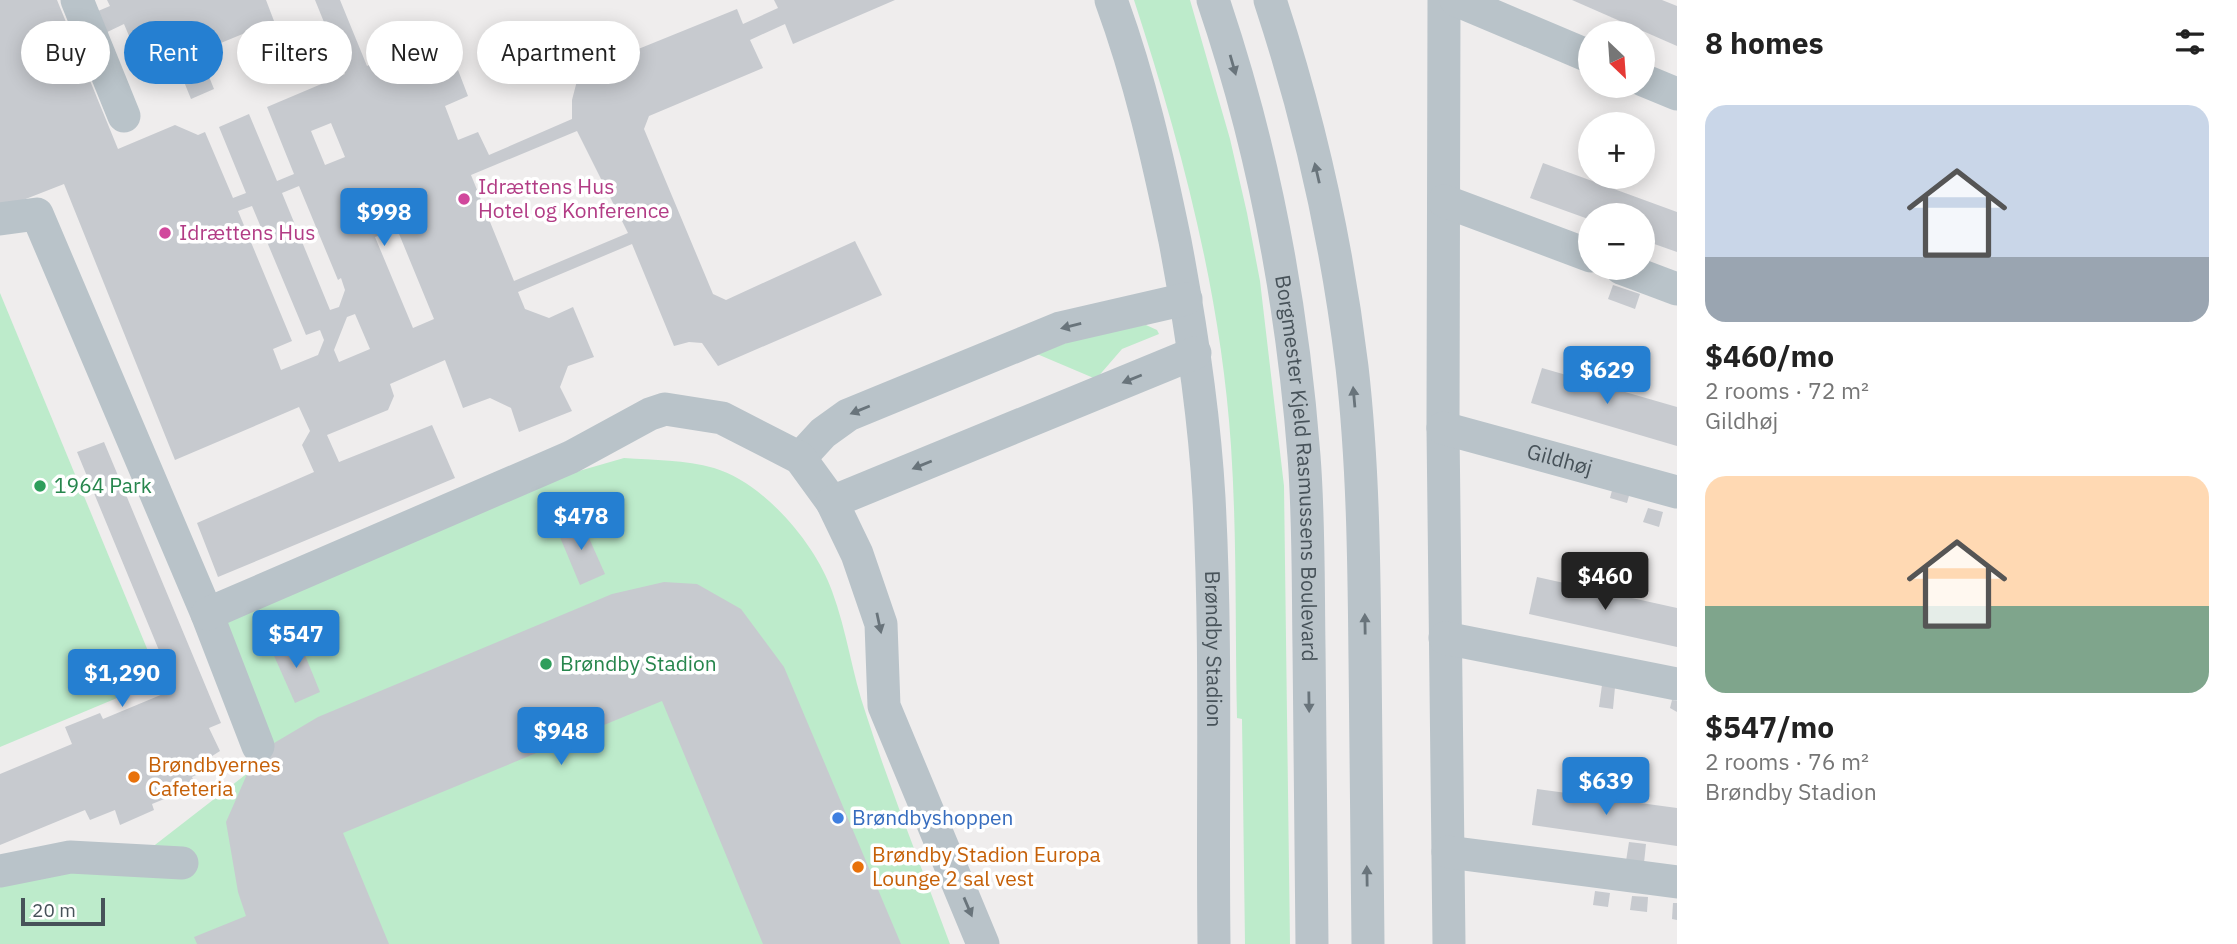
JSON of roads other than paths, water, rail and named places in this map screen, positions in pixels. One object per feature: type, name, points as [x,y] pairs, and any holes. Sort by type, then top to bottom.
[{"type":"street","points":[[77,0],[124,116]]},
{"type":"street","name":"Brøndby Stadion","points":[[1111,0],[1131,55],[1150,124],[1195,352],[1209,496],[1212,575],[1213,944]]},
{"type":"street","name":"Borgmester Kjeld Rasmussens Boulevard","points":[[1213,0],[1247,114],[1269,207],[1285,289],[1296,374],[1304,458],[1308,549],[1312,944]]},
{"type":"street","points":[[1270,0],[1299,98],[1322,195],[1338,271],[1352,367],[1364,561],[1368,944]]},
{"type":"street","points":[[1444,0],[1443,428],[1449,944]]},
{"type":"street","points":[[1456,0],[1578,52]]},
{"type":"street","points":[[1656,85],[1677,94]]},
{"type":"street","points":[[1444,201],[1578,251]]},
{"type":"street","points":[[0,219],[37,214],[207,614],[258,746]]},
{"type":"street","points":[[1653,280],[1677,289]]},
{"type":"street","points":[[800,458],[823,433],[860,410],[1060,328],[1186,299]]},
{"type":"street","points":[[832,502],[1195,352]]},
{"type":"street","points":[[207,614],[571,457],[650,414],[665,409],[722,418],[800,458],[832,502],[857,554],[881,625],[884,706],[983,944]]},
{"type":"street","name":"Gildhøj","points":[[1443,428],[1677,492]]},
{"type":"street","points":[[1445,638],[1677,684]]},
{"type":"street","points":[[1448,852],[1677,882]]},
{"type":"street","points":[[0,871],[70,857],[182,863]]},
{"type":"place","name":"Idrættens Hus Hotel og Konference","points":[[464,199]]},
{"type":"place","name":"Idrættens Hus","points":[[165,233]]},
{"type":"place","name":"1964 Park","points":[[40,486]]},
{"type":"place","name":"Brøndby Stadion","points":[[546,664]]},
{"type":"place","name":"Brøndbyernes Cafeteria","points":[[134,777]]},
{"type":"place","name":"Brøndbyshoppen","points":[[838,818]]},
{"type":"place","name":"Brøndby Stadion Europa Lounge 2 sal vest","points":[[858,867]]}]
